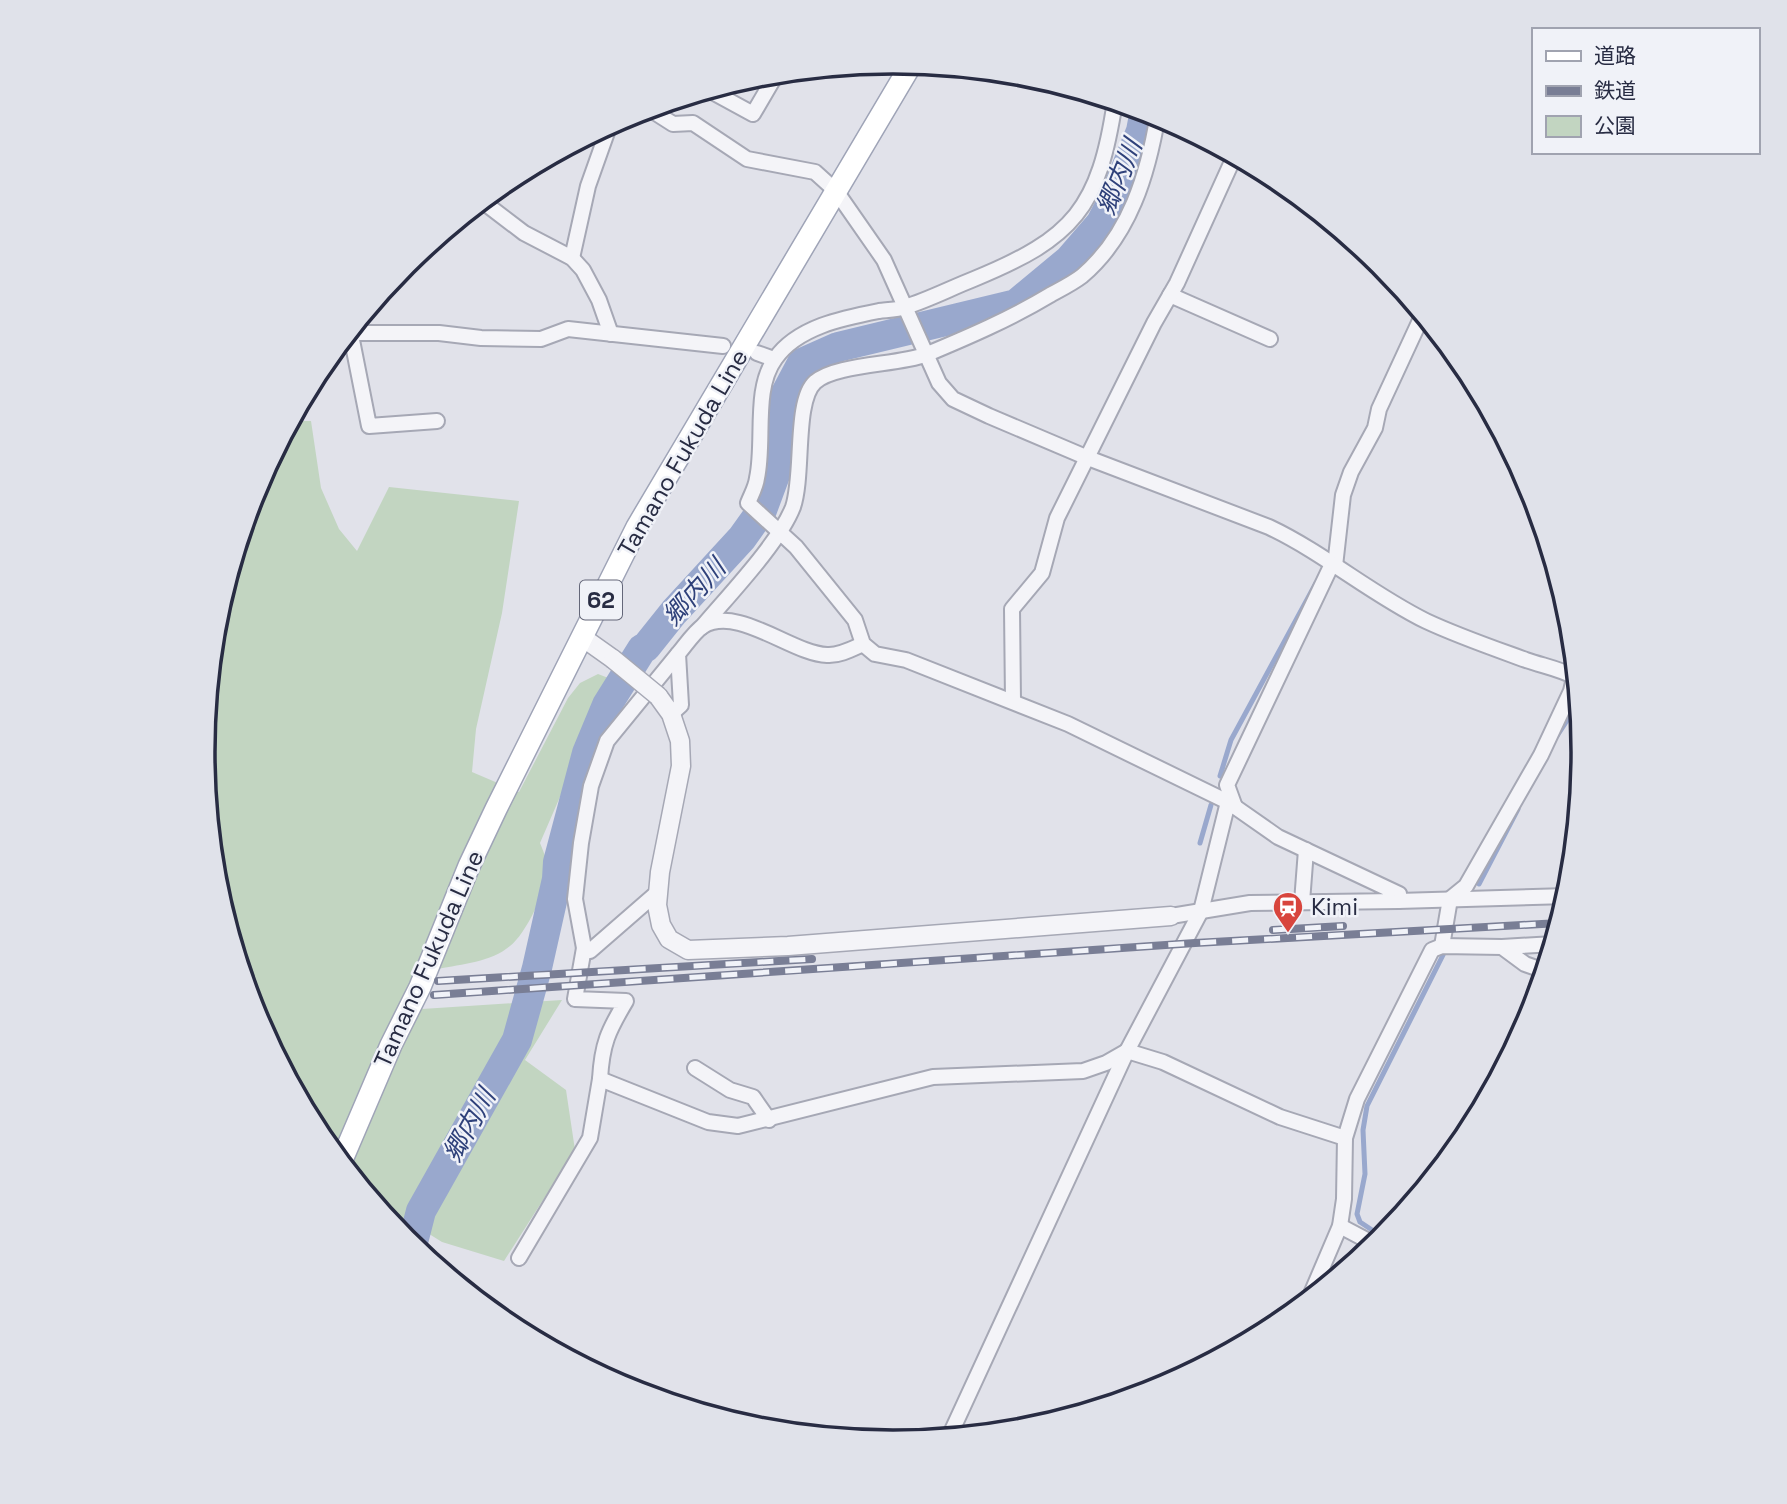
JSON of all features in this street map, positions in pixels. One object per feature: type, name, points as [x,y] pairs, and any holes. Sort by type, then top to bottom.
[{"type":"main road","name":"Tamano Fukuda Line","points":[[345,1152],[391,1045],[420,987],[469,866],[496,808],[637,527],[905,74]]},
{"type":"street","points":[[721,96],[753,114],[770,85]]},
{"type":"street","points":[[1114,111],[1108,146],[1098,179],[1088,198],[1057,236],[1030,255],[905,311],[847,318],[806,332],[791,341],[774,359],[764,381],[757,479],[748,503],[796,547],[855,620],[863,644],[875,654],[906,660],[1080,729],[1232,804],[1278,837],[1399,894],[1398,901]]},
{"type":"street","points":[[660,116],[673,124],[693,123],[747,159],[815,172],[836,191],[884,260],[922,350],[939,383],[953,399],[1088,458],[1269,527],[1379,595],[1427,621],[1567,671]]},
{"type":"street","points":[[519,1258],[590,1138],[607,1033],[626,1001],[575,999],[584,948],[575,899],[580,843],[591,786],[607,741],[721,605],[793,506],[800,476],[803,404],[815,382],[828,374],[911,360],[922,350],[1014,317],[1082,276],[1113,243],[1134,205],[1145,177],[1156,126]]},
{"type":"street","points":[[572,258],[588,186],[605,138]]},
{"type":"street","points":[[1013,701],[1012,609],[1042,573],[1057,518],[1170,295],[1232,163]]},
{"type":"street","points":[[489,207],[524,233],[572,258],[583,270],[599,300],[611,334]]},
{"type":"street","points":[[1170,295],[1270,339]]},
{"type":"street","points":[[953,1428],[1126,1051],[1201,911],[1232,804],[1227,785],[1333,565],[1343,495],[1351,472],[1375,428],[1379,409],[1419,323]]},
{"type":"street","points":[[361,332],[439,333],[481,338],[541,339],[568,329],[723,346]]},
{"type":"street","points":[[353,342],[369,426],[437,421]]},
{"type":"street","points":[[757,353],[774,359]]},
{"type":"street","points":[[721,605],[735,623]]},
{"type":"street","points":[[702,627],[716,622],[735,623],[827,655],[863,644]]},
{"type":"street","points":[[582,637],[658,696],[671,714],[680,741],[681,766],[660,873],[657,905],[661,925],[669,939],[688,950],[788,946],[1171,916],[1250,903],[1556,895]]},
{"type":"street","points":[[671,714],[681,705],[678,654]]},
{"type":"street","points":[[1442,946],[1450,898],[1465,886],[1541,755],[1569,694]]},
{"type":"street","points":[[1302,902],[1306,850]]},
{"type":"street","points":[[584,948],[590,951],[602,943],[659,891]]},
{"type":"street","points":[[1316,1283],[1340,1226],[1344,1199],[1345,1138],[1357,1099],[1432,950],[1442,946],[1544,945]]},
{"type":"street","points":[[1502,947],[1525,964],[1537,968]]},
{"type":"street","points":[[600,1079],[708,1122],[738,1126],[933,1077],[1083,1071],[1106,1063],[1126,1051],[1163,1062],[1280,1117],[1345,1138]]},
{"type":"street","points":[[695,1068],[730,1090],[753,1097],[769,1120]]},
{"type":"street","points":[[1340,1226],[1365,1239]]},
{"type":"green space","points":[[302,421],[311,421],[321,488],[339,529],[357,551],[389,487],[519,501],[502,613],[476,729],[472,772],[519,792],[568,698],[580,683],[598,674],[611,679],[540,843],[548,869],[547,878],[529,922],[510,946],[494,956],[438,969],[422,1009],[562,1000],[525,1060],[566,1090],[575,1150],[504,1261],[442,1242],[410,1222],[406,1223],[355,1165],[329,1129],[285,1052],[251,970],[238,928],[221,841],[216,796],[216,708],[228,620],[251,534],[267,492]]},
{"type":"waterway","name":"郷内川","points":[[415,1233],[421,1211],[517,1040],[537,968],[557,879],[558,862],[587,753],[607,705],[642,649],[742,538],[762,510],[778,467],[785,395],[802,363],[838,347],[1016,304],[1069,260],[1101,223],[1115,196],[1143,121]]},
{"type":"waterway","points":[[1220,776],[1231,740],[1316,583]]},
{"type":"waterway","points":[[1557,736],[1571,714]]},
{"type":"waterway","points":[[1200,843],[1211,805]]},
{"type":"waterway","points":[[1479,884],[1518,809]]},
{"type":"waterway","points":[[1374,1231],[1360,1222],[1357,1214],[1365,1174],[1363,1130],[1367,1106],[1443,955]]},
{"type":"railway","points":[[434,995],[1195,943],[1550,924]]},
{"type":"railway","points":[[1273,930],[1343,926]]},
{"type":"railway","points":[[438,981],[812,959]]},
{"type":"place","name":"Kimi","points":[[1288,934]]}]
